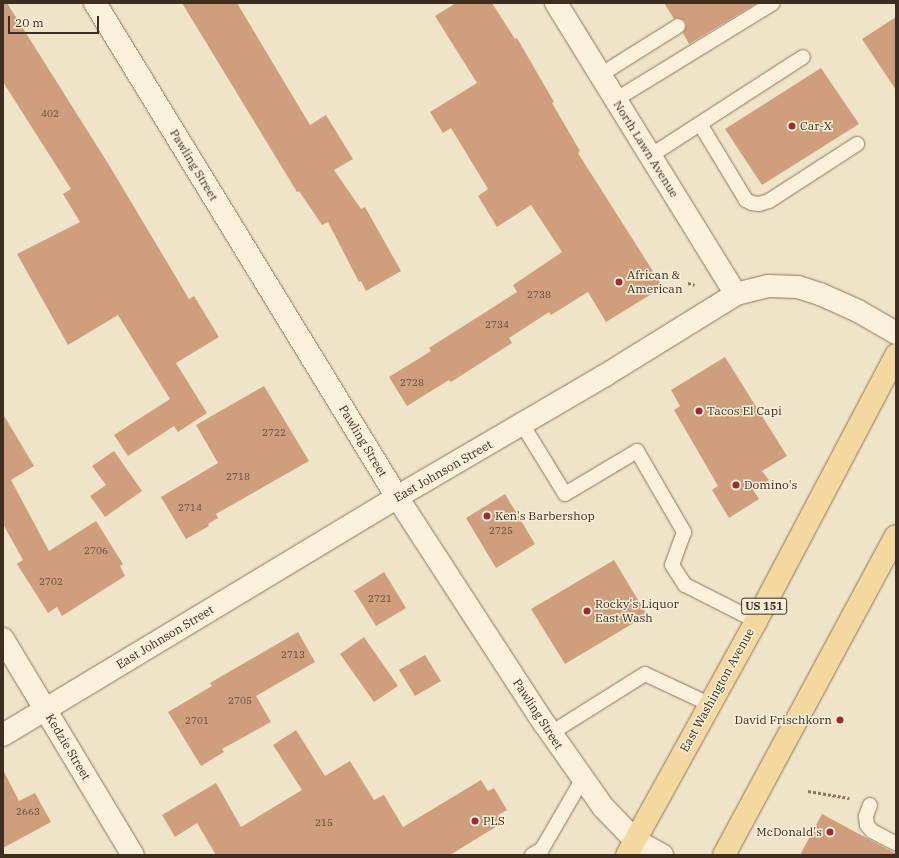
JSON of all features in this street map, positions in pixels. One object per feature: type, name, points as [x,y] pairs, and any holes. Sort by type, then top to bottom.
[{"type":"main road","name":"East Washington Avenue","points":[[631,847],[756,621],[896,355]]},
{"type":"main road","points":[[724,855],[896,536]]},
{"type":"street","name":"Pawling Street","points":[[95,3],[397,497],[582,780],[631,847],[662,855]]},
{"type":"street","name":"North Lawn Avenue","points":[[556,3],[736,294]]},
{"type":"street","name":"East Johnson Street","points":[[3,736],[397,497],[522,424],[736,294],[768,286],[798,287],[820,294],[858,311],[896,333]]},
{"type":"street","name":"Kedzie Street","points":[[3,639],[133,855]]},
{"type":"lane","points":[[615,100],[773,3]]},
{"type":"lane","points":[[600,75],[678,26]]},
{"type":"lane","points":[[650,156],[803,58]]},
{"type":"lane","points":[[700,124],[743,196],[752,203],[759,204],[769,201],[857,144]]},
{"type":"lane","points":[[522,424],[565,494],[637,450],[684,532],[672,565],[685,585],[756,621]]},
{"type":"lane","points":[[551,733],[645,674],[709,704]]},
{"type":"lane","points":[[532,855],[542,849],[582,780]]},
{"type":"lane","points":[[870,805],[866,816],[868,825],[872,832],[896,844]]},
{"type":"path","points":[[688,283],[695,285]]},
{"type":"building","points":[[3,3],[7,3],[109,165],[189,299],[194,296],[219,337],[176,363],[207,413],[178,432],[174,426],[128,456],[114,435],[170,399],[118,315],[68,345],[17,254],[80,222],[63,194],[71,189],[3,82]]},
{"type":"building","points":[[182,3],[237,3],[310,125],[326,115],[353,159],[334,170],[361,209],[365,207],[401,271],[366,291],[361,281],[359,282],[328,222],[322,225],[299,191],[297,192]]},
{"type":"building","points":[[456,3],[492,3],[515,39],[517,38],[554,102],[552,103],[580,151],[578,153],[663,287],[606,322],[588,292],[551,315],[549,312],[509,338],[512,343],[451,382],[449,380],[407,406],[389,377],[431,351],[429,348],[517,292],[513,285],[562,252],[531,205],[497,227],[478,196],[488,189],[451,128],[443,133],[430,112],[477,83],[435,16]]},
{"type":"building","points":[[664,3],[757,3],[689,44],[683,33],[686,26],[685,21],[678,18],[674,19]]},
{"type":"building","points":[[896,17],[896,90],[862,39]]},
{"type":"building","name":"Car-X","points":[[821,68],[859,124],[762,185],[725,129]]},
{"type":"building","points":[[725,357],[787,456],[762,471],[769,480],[753,490],[759,499],[729,518],[712,490],[718,486],[674,410],[680,406],[671,390]]},
{"type":"building","points":[[264,386],[309,461],[216,514],[218,518],[208,524],[209,526],[186,539],[161,497],[218,463],[196,425]]},
{"type":"building","points":[[3,414],[34,466],[11,480],[49,551],[96,521],[123,564],[120,566],[125,576],[62,616],[57,607],[48,613],[17,564],[23,560],[3,524]]},
{"type":"building","points":[[114,451],[142,491],[105,517],[90,496],[106,485],[92,466]]},
{"type":"building","points":[[505,494],[535,544],[496,568],[466,518]]},
{"type":"building","points":[[614,560],[647,615],[565,664],[531,609]]},
{"type":"building","points":[[384,572],[406,608],[376,626],[354,591]]},
{"type":"building","points":[[298,632],[315,662],[256,696],[271,722],[222,749],[224,752],[201,766],[168,712],[212,686],[210,683]]},
{"type":"building","points":[[364,637],[398,686],[374,702],[340,654]]},
{"type":"building","points":[[425,655],[441,681],[415,696],[399,670]]},
{"type":"building","points":[[296,730],[325,776],[350,761],[374,800],[384,795],[403,827],[481,780],[488,791],[494,788],[507,810],[498,815],[502,823],[450,855],[216,855],[197,823],[175,837],[162,815],[216,783],[241,827],[302,790],[273,745]]},
{"type":"building","points":[[3,770],[19,801],[35,793],[51,822],[3,848]]},
{"type":"building","name":"McDonald's","points":[[822,814],[896,854],[896,855],[800,855]]},
{"type":"place","name":"Car-X","points":[[792,126]]},
{"type":"place","name":"African & American","points":[[619,282]]},
{"type":"place","name":"Tacos El Capi","points":[[699,411]]},
{"type":"place","name":"Domino's","points":[[736,485]]},
{"type":"place","name":"Ken's Barbershop","points":[[487,516]]},
{"type":"place","name":"Rocky's Liquor East Wash","points":[[587,611]]},
{"type":"place","name":"David Frischkorn","points":[[840,720]]},
{"type":"place","name":"PLS","points":[[475,821]]},
{"type":"place","name":"McDonald's","points":[[830,832]]}]
